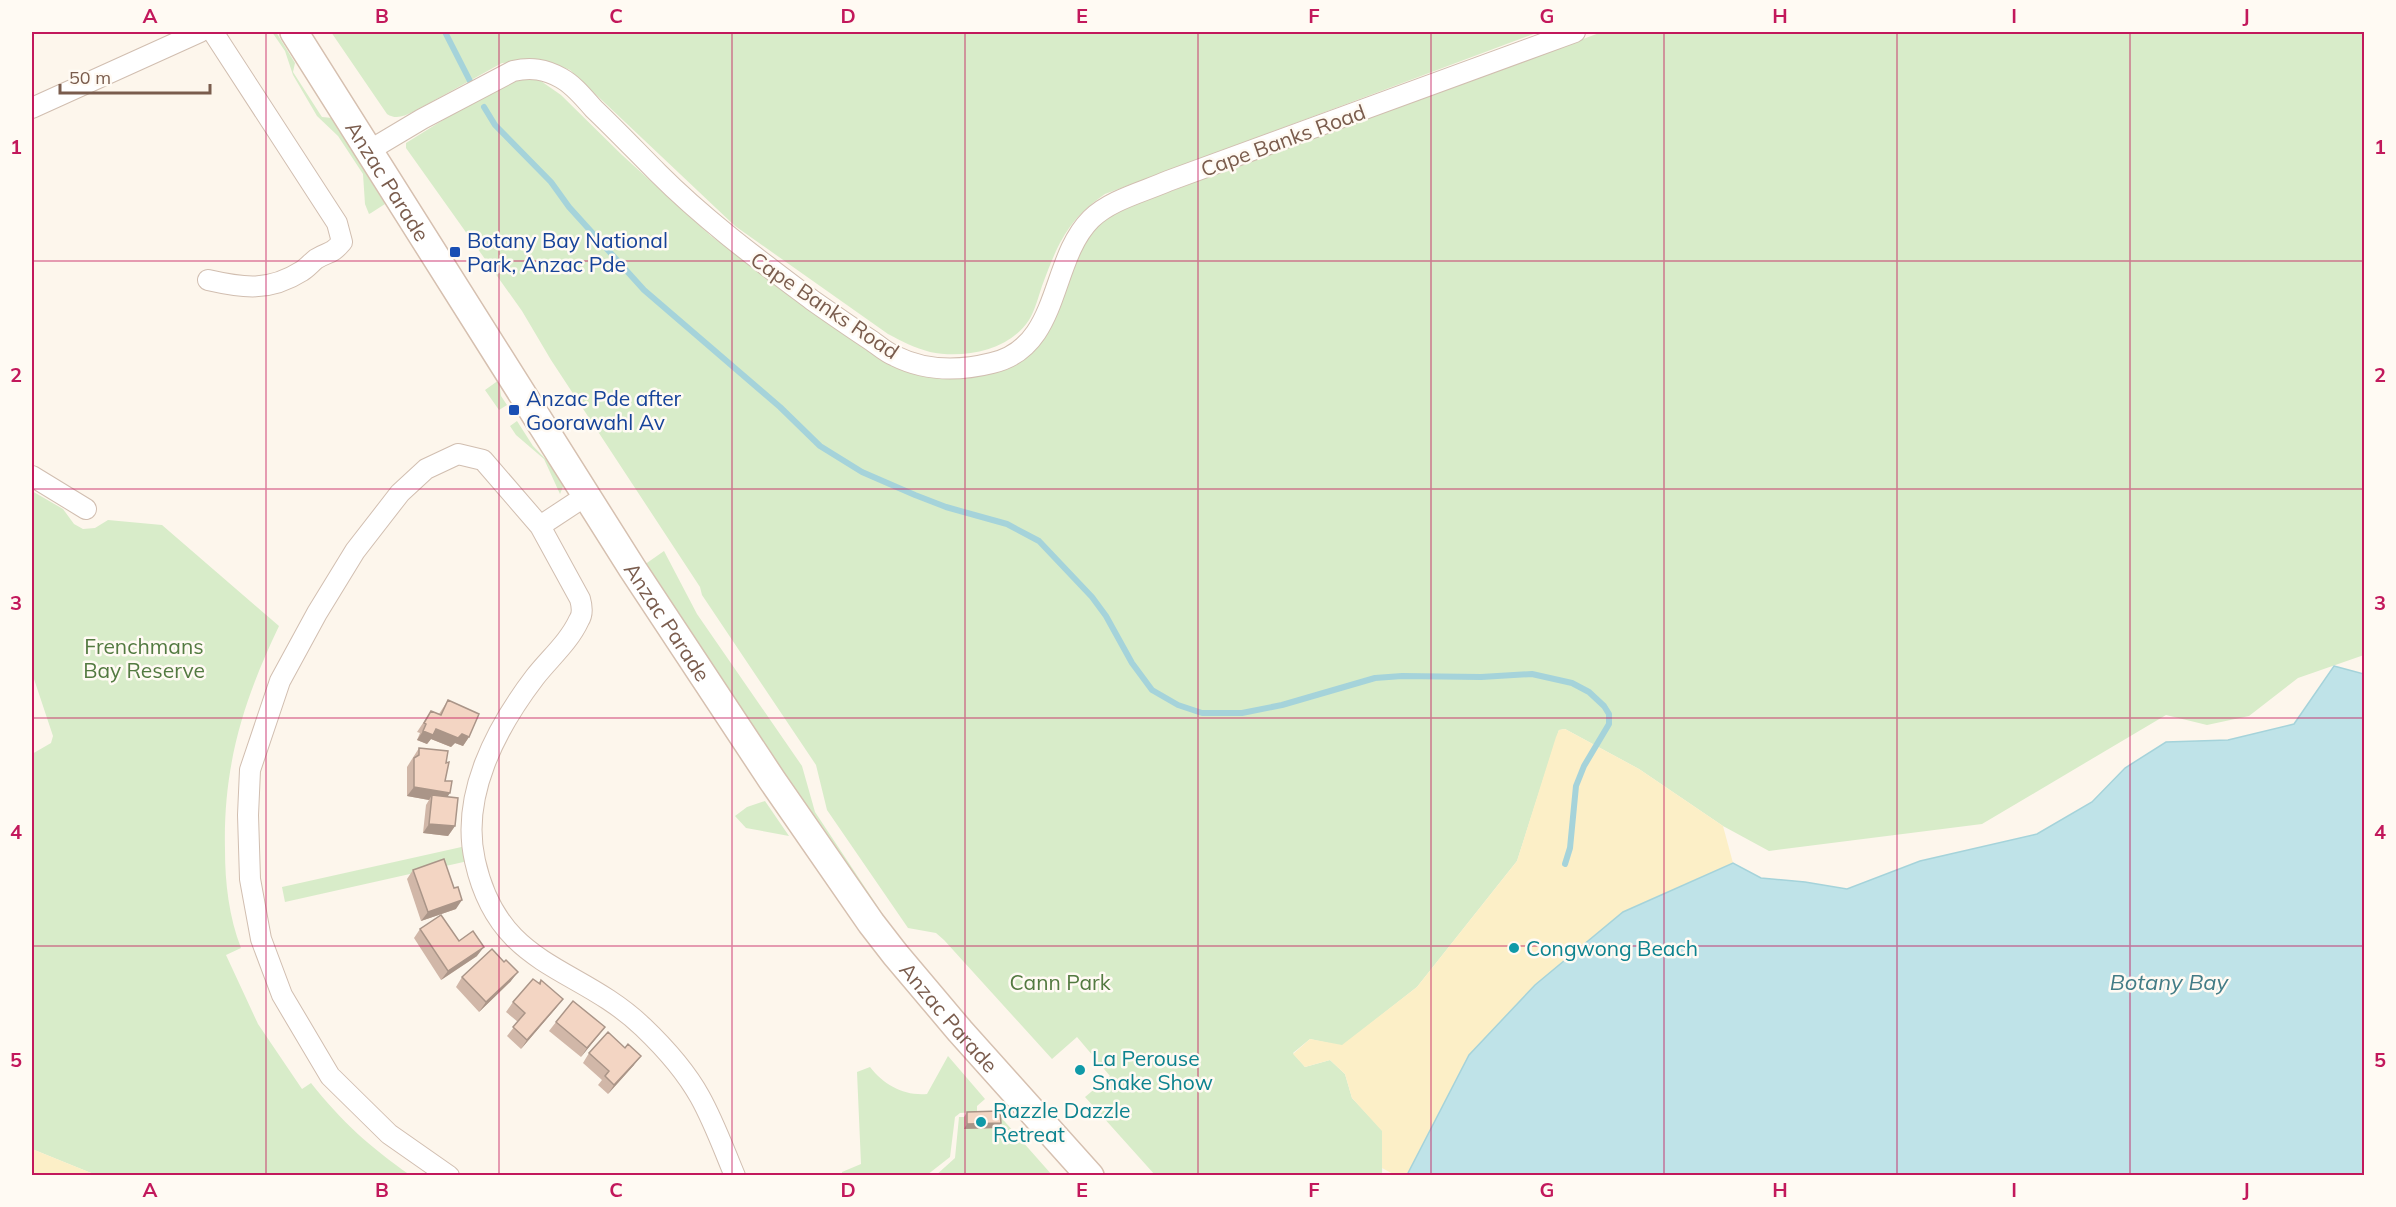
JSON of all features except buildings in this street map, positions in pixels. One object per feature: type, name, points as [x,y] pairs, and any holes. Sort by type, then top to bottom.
[{"type":"main road","name":"Anzac Parade","points":[[294,32],[632,568],[772,780],[871,923],[960,1031],[1090,1176]]},
{"type":"street","points":[[32,108],[200,32]]},
{"type":"street","points":[[208,280],[241,287],[262,288],[301,271],[318,258],[332,253],[342,242],[337,223],[213,32]]},
{"type":"street","name":"Cape Banks Road","points":[[370,150],[422,119],[513,71],[543,70],[568,83],[675,190],[729,238],[837,318],[895,357],[927,367],[960,369],[995,363],[1015,354],[1030,341],[1049,309],[1067,256],[1078,236],[1092,219],[1112,205],[1168,181],[1575,32]]},
{"type":"street","points":[[449,1176],[389,1134],[330,1076],[282,995],[261,939],[250,879],[248,815],[250,770],[280,681],[317,613],[355,551],[400,493],[426,469],[458,454],[483,460],[540,526],[580,598],[582,615],[514,706],[487,759],[477,789],[472,820],[472,849],[480,880],[501,922],[526,950],[628,1013],[667,1051],[701,1098],[735,1176]]},
{"type":"street","points":[[32,476],[86,509]]},
{"type":"street","points":[[540,526],[587,495]]},
{"type":"green space","points":[[272,32],[276,32],[295,63],[293,72],[320,114],[322,117],[332,118],[385,204],[371,213],[369,214],[365,204],[363,174],[338,136],[317,116],[293,75],[285,51]]},
{"type":"green space","points":[[331,32],[1539,32],[1105,194],[1082,213],[1065,234],[1053,258],[1033,312],[1020,331],[998,346],[971,353],[943,354],[924,350],[888,334],[735,226],[570,70],[543,60],[502,63],[413,112],[394,117],[387,114]]},
{"type":"green space","name":"Cann Park","points":[[1602,32],[2364,32],[2364,655],[2298,678],[2249,716],[2207,725],[2166,715],[1982,824],[1769,851],[1723,826],[1639,769],[1565,729],[1559,730],[1517,861],[1417,987],[1342,1046],[1310,1039],[1293,1053],[1305,1067],[1330,1060],[1345,1074],[1352,1098],[1383,1131],[1382,1175],[1155,1175],[1085,1097],[1110,1076],[1077,1037],[1052,1059],[944,940],[936,933],[908,928],[827,810],[816,765],[702,595],[700,587],[551,360],[522,311],[406,148],[406,143],[472,102],[511,82],[530,78],[538,79],[561,95],[622,155],[711,236],[885,361],[910,372],[941,378],[973,377],[1002,369],[1084,243],[1099,225],[1120,210]]},
{"type":"green space","points":[[499,380],[501,396],[507,405],[499,410],[485,390]]},
{"type":"green space","points":[[517,421],[533,446],[561,475],[564,484],[560,494],[544,459],[516,435],[510,426]]},
{"type":"green space","name":"Frenchmans Bay Reserve","points":[[32,491],[63,509],[74,524],[83,529],[95,528],[108,520],[162,525],[279,626],[255,681],[232,762],[225,819],[226,875],[228,900],[241,948],[226,955],[258,1024],[302,1089],[311,1083],[357,1133],[410,1175],[96,1175],[32,1149],[32,754],[51,743],[53,736],[32,673]]},
{"type":"green space","points":[[664,551],[697,614],[802,766],[815,812],[886,919],[883,921],[644,565]]},
{"type":"green space","points":[[765,801],[789,836],[746,828],[735,816],[747,807]]},
{"type":"green space","points":[[466,846],[468,861],[285,902],[282,887]]},
{"type":"green space","points":[[948,1056],[985,1099],[977,1106],[977,1112],[960,1113],[955,1117],[950,1157],[927,1175],[842,1176],[842,1172],[861,1164],[857,1072],[870,1067],[895,1088],[910,1093],[927,1094]]},
{"type":"green space","points":[[998,1114],[1052,1175],[935,1176],[955,1158],[959,1117],[964,1117],[964,1129]]},
{"type":"sand","name":"Congwong Beach","points":[[1565,729],[1639,769],[1723,826],[1733,863],[1623,912],[1535,985],[1469,1055],[1407,1175],[1395,1175],[1382,1168],[1382,1131],[1352,1098],[1345,1074],[1330,1060],[1305,1067],[1293,1054],[1310,1039],[1342,1045],[1417,987],[1517,861],[1556,737],[1559,730]]},
{"type":"sand","points":[[32,1149],[96,1175],[32,1175]]},
{"type":"water","name":"Botany Bay","points":[[2334,666],[2364,674],[2364,1175],[1407,1175],[1469,1055],[1535,985],[1623,912],[1733,863],[1761,878],[1847,889],[1920,861],[2037,834],[2092,802],[2125,768],[2166,742],[2228,740],[2294,724]]},
{"type":"waterway","points":[[445,32],[471,83]]},
{"type":"waterway","points":[[484,107],[495,125],[551,182],[569,207],[644,290],[780,407],[820,446],[862,472],[915,495],[946,507],[1007,524],[1039,541],[1092,597],[1106,616],[1132,663],[1152,690],[1178,705],[1202,713],[1242,713],[1282,705],[1375,678],[1402,676],[1481,677],[1532,674],[1572,683],[1589,692],[1604,706],[1609,714],[1609,724],[1584,766],[1576,786],[1570,848],[1565,864]]},
{"type":"place","name":"Botany Bay National Park, Anzac Pde","points":[[455,252]]},
{"type":"place","name":"Anzac Pde after Goorawahl Av","points":[[514,410]]},
{"type":"place","name":"Congwong Beach","points":[[1514,948]]},
{"type":"place","name":"La Perouse Snake Show","points":[[1080,1070]]},
{"type":"place","name":"Razzle Dazzle Retreat","points":[[981,1122]]}]
